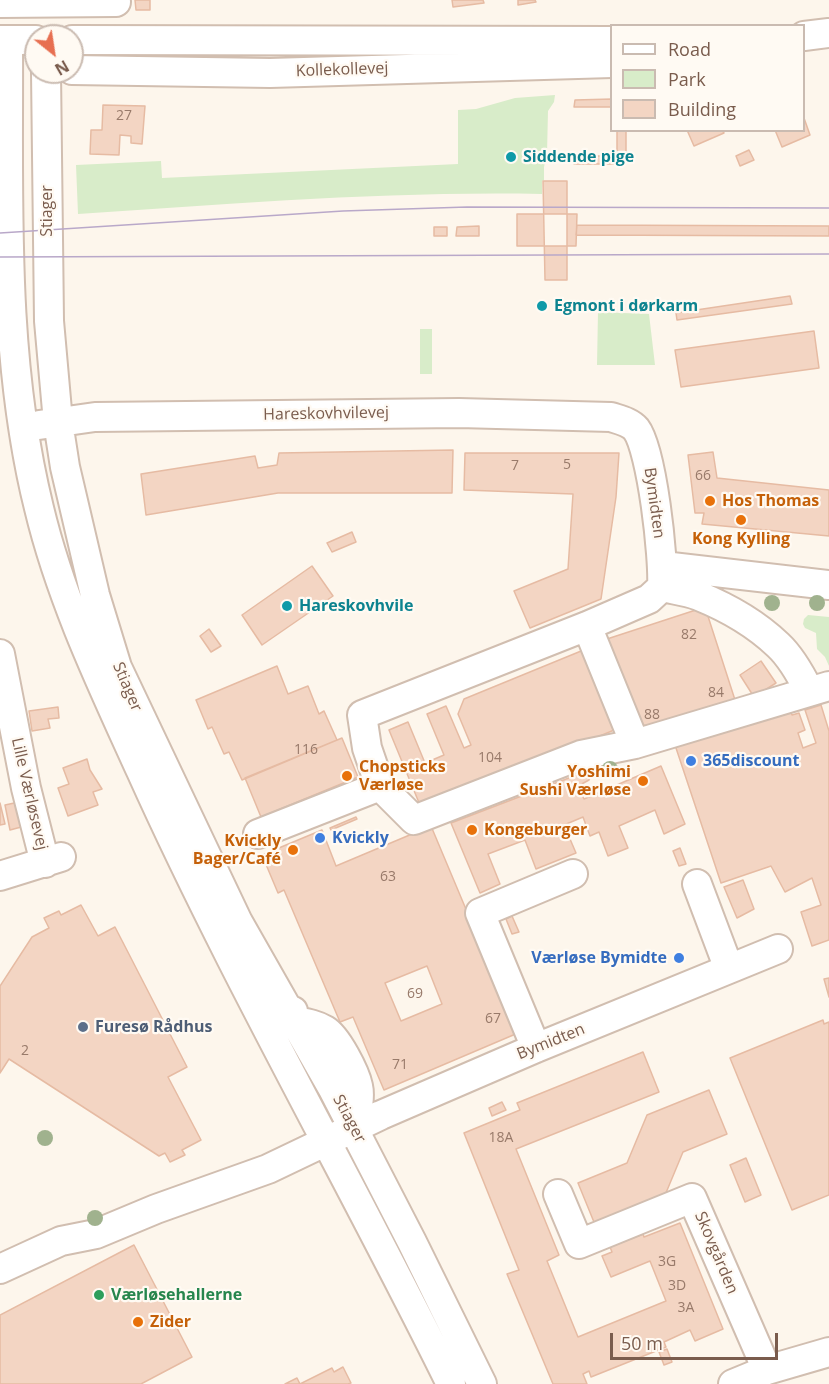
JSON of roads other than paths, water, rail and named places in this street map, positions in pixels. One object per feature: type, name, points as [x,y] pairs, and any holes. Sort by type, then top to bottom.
[{"type":"street","points":[[0,3],[116,2]]},
{"type":"street","points":[[805,36],[829,33]]},
{"type":"street","name":"Kollekollevej","points":[[84,40],[610,40]]},
{"type":"street","points":[[805,49],[829,47]]},
{"type":"street","name":"Stiager","points":[[15,54],[9,269],[14,360],[22,428],[39,510],[70,609],[158,809],[262,1019],[406,1293],[451,1384]]},
{"type":"street","name":"Kollekollevej","points":[[84,70],[270,73],[610,63]]},
{"type":"street","name":"Stiager","points":[[46,84],[49,321],[58,422],[65,467],[94,595],[117,667],[248,921],[294,1021],[353,1128],[482,1384]]},
{"type":"street","name":"Hareskovhvilevej","points":[[22,428],[95,417],[459,413],[612,417],[630,424]]},
{"type":"street","name":"Bymidten","points":[[630,424],[642,439],[647,453],[663,577]]},
{"type":"street","points":[[819,688],[635,744],[581,755],[414,820],[380,786],[367,748],[362,715],[649,599],[663,577],[693,571],[829,585]]},
{"type":"street","points":[[663,577],[752,624],[779,645],[799,673],[819,688]]},
{"type":"street","points":[[587,626],[635,744]]},
{"type":"street","name":"Lille Værløsevej","points":[[0,654],[26,788],[53,860],[0,876]]},
{"type":"street","points":[[258,834],[380,786]]},
{"type":"street","points":[[158,809],[183,834],[221,913],[228,920],[248,921]]},
{"type":"street","points":[[536,1048],[480,913],[573,874]]},
{"type":"street","points":[[697,884],[729,969]]},
{"type":"street","name":"Bymidten","points":[[326,1141],[387,1112],[536,1048],[778,949]]},
{"type":"street","name":"Stiager","points":[[262,1019],[263,1044],[297,1108],[305,1129],[306,1140],[296,1155]]},
{"type":"street","name":"Stiager","points":[[387,1112],[375,1131],[377,1147],[416,1221],[412,1242]]},
{"type":"street","name":"Stiager","points":[[0,1269],[61,1241],[96,1234],[156,1209],[268,1169],[326,1141]]},
{"type":"street","name":"Skovgården","points":[[558,1194],[579,1244],[692,1198],[767,1370]]},
{"type":"street","points":[[734,1384],[767,1370],[829,1352]]},
{"type":"tram line","points":[[0,233],[343,211],[467,207],[829,208]]},
{"type":"tram line","points":[[0,257],[829,254]]},
{"type":"place","name":"Siddende pige","points":[[511,157]]},
{"type":"place","name":"Egmont i dørkarm","points":[[542,306]]},
{"type":"place","name":"Hos Thomas","points":[[710,501]]},
{"type":"place","name":"Kong Kylling","points":[[741,520]]},
{"type":"place","name":"Hareskovhvile","points":[[287,606]]},
{"type":"place","name":"365discount","points":[[691,761]]},
{"type":"place","name":"Chopsticks Værløse","points":[[347,776]]},
{"type":"place","name":"Yoshimi Sushi Værløse","points":[[643,781]]},
{"type":"place","name":"Kongeburger","points":[[472,830]]},
{"type":"place","name":"Kvickly","points":[[320,838]]},
{"type":"place","name":"Kvickly Bager/Café","points":[[293,850]]},
{"type":"place","name":"Værløse Bymidte","points":[[679,958]]},
{"type":"place","name":"Furesø Rådhus","points":[[83,1027]]},
{"type":"place","name":"Værløsehallerne","points":[[99,1295]]},
{"type":"place","name":"Zider","points":[[138,1322]]}]
